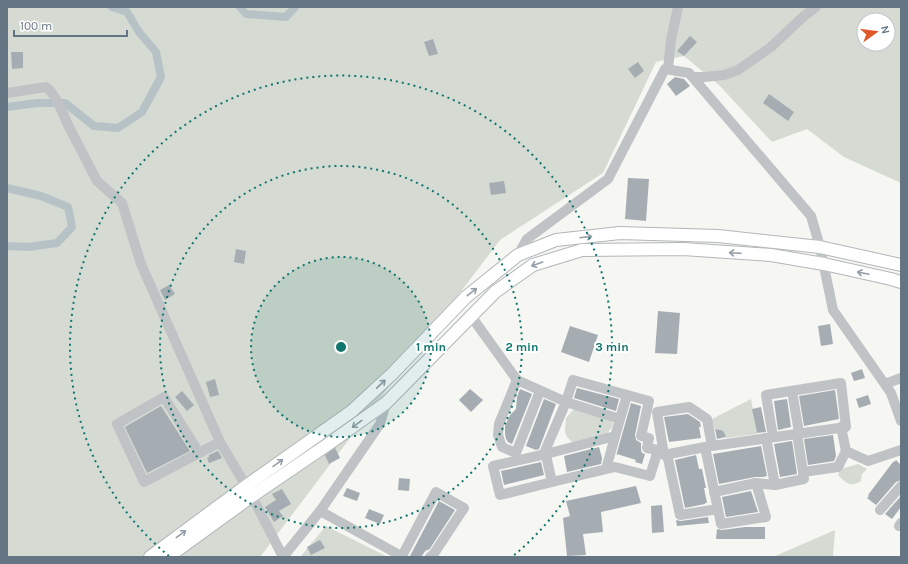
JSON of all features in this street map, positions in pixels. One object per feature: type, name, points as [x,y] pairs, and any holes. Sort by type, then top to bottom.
[{"type":"main road","points":[[168,557],[249,491],[352,411],[392,374],[466,297],[518,255],[556,240],[620,233],[718,236],[820,247],[901,265]]},
{"type":"main road","points":[[150,557],[249,491],[327,445],[386,403],[495,292],[533,265],[582,250],[683,249],[771,255],[824,264],[901,282]]},
{"type":"street","points":[[668,69],[671,40],[678,7]]},
{"type":"street","points":[[693,77],[724,75],[738,70],[771,47],[804,16],[816,7]]},
{"type":"street","points":[[518,255],[527,239],[608,179],[665,68],[689,73],[811,216],[824,264],[833,310],[891,393],[901,421]]},
{"type":"street","points":[[7,93],[46,87],[50,90],[64,114],[67,123],[97,181],[122,203],[141,264],[220,442],[249,491],[283,557],[320,511],[380,424],[386,403]]},
{"type":"street","points":[[471,316],[517,380],[566,402],[620,419]]},
{"type":"street","points":[[885,384],[901,378]]},
{"type":"street","points":[[517,380],[499,424],[498,435],[502,447],[517,456]]},
{"type":"street","points":[[552,482],[546,454],[545,451],[566,402],[573,380],[649,400],[641,436],[649,438],[647,448],[658,450],[650,476],[615,467],[552,482],[500,494],[493,466],[517,456],[546,454],[615,436]]},
{"type":"street","points":[[756,483],[766,517],[721,524],[714,492],[708,446],[707,419],[689,407],[657,412],[664,455],[708,446],[769,438],[841,427],[846,427],[841,383],[766,395],[769,438],[775,486]]},
{"type":"street","points":[[517,456],[540,391]]},
{"type":"street","points":[[714,492],[756,483],[775,486],[804,479],[792,391]]},
{"type":"street","points":[[606,469],[627,395]]},
{"type":"street","points":[[199,453],[164,397],[117,424],[144,482],[220,442]]},
{"type":"street","points":[[803,472],[838,467],[846,451],[841,427]]},
{"type":"street","points":[[846,451],[868,461],[901,450]]},
{"type":"street","points":[[668,454],[680,515],[718,509]]},
{"type":"street","points":[[880,510],[901,486]]},
{"type":"street","points":[[320,511],[402,557],[436,492],[464,508],[430,557]]},
{"type":"shaded area","points":[[7,7],[901,7],[901,183],[844,157],[807,129],[772,142],[719,85],[684,56],[656,62],[603,173],[500,240],[260,557],[7,557]]},
{"type":"shaded area","points":[[751,399],[757,434],[726,438],[723,432],[713,428],[710,420]]},
{"type":"shaded area","points":[[574,409],[611,421],[613,423],[612,427],[606,435],[573,442],[567,437],[565,432],[566,418]]},
{"type":"shaded area","points":[[858,464],[867,469],[862,474],[861,481],[854,484],[848,484],[838,475],[844,468]]},
{"type":"shaded area","points":[[326,526],[388,557],[300,557]]},
{"type":"shaded area","points":[[835,530],[833,557],[773,557]]},
{"type":"building","points":[[690,36],[697,42],[684,56],[677,51]]},
{"type":"building","points":[[433,39],[438,54],[429,56],[424,42]]},
{"type":"building","points":[[11,52],[23,52],[23,68],[12,69]]},
{"type":"building","points":[[638,62],[644,71],[635,78],[628,69]]},
{"type":"building","points":[[675,77],[684,79],[690,86],[676,96],[667,84]]},
{"type":"building","points":[[769,94],[794,112],[788,121],[763,103]]},
{"type":"building","points":[[628,178],[649,179],[646,221],[625,219]]},
{"type":"building","points":[[504,181],[506,193],[491,195],[489,183]]},
{"type":"building","points":[[236,249],[246,251],[244,264],[234,262]]},
{"type":"building","points":[[169,285],[175,294],[165,300],[160,290]]},
{"type":"building","points":[[658,311],[680,313],[677,354],[655,353]]},
{"type":"building","points":[[830,324],[833,344],[821,346],[818,326]]},
{"type":"building","points":[[570,326],[598,335],[589,362],[561,352]]},
{"type":"building","points":[[862,369],[865,378],[854,381],[851,373]]},
{"type":"building","points":[[215,379],[219,395],[210,397],[206,382]]},
{"type":"building","points":[[577,388],[619,399],[616,411],[574,398]]},
{"type":"building","points":[[470,389],[483,400],[471,412],[459,400]]},
{"type":"building","points":[[520,389],[532,394],[512,444],[506,439],[505,426],[510,415],[516,409],[517,397]]},
{"type":"building","points":[[835,390],[839,419],[804,426],[799,396]]},
{"type":"building","points":[[182,391],[194,405],[187,411],[175,397]]},
{"type":"building","points":[[868,395],[871,404],[859,408],[856,399]]},
{"type":"building","points":[[544,399],[556,404],[539,449],[536,450],[526,446]]},
{"type":"building","points":[[787,399],[791,427],[778,430],[774,401]]},
{"type":"building","points":[[631,403],[641,406],[635,435],[636,440],[641,443],[642,453],[645,454],[642,464],[635,462],[636,460],[617,454],[616,456]]},
{"type":"building","points":[[161,406],[190,451],[147,473],[125,427]]},
{"type":"building","points":[[761,407],[766,432],[757,433],[752,409]]},
{"type":"building","points":[[688,414],[700,422],[701,427],[699,427],[701,438],[669,442],[664,417]]},
{"type":"building","points":[[715,429],[724,432],[726,437],[717,439]]},
{"type":"building","points":[[833,435],[836,456],[834,461],[808,465],[804,439]]},
{"type":"building","points":[[792,441],[797,474],[780,477],[774,444]]},
{"type":"building","points":[[761,446],[767,476],[719,484],[713,454]]},
{"type":"building","points":[[599,447],[602,458],[601,464],[567,472],[564,456]]},
{"type":"building","points":[[335,448],[340,458],[329,464],[325,455]]},
{"type":"building","points":[[218,451],[222,458],[209,463],[207,458],[209,455]]},
{"type":"building","points":[[696,455],[699,469],[702,469],[707,503],[685,508],[675,460]]},
{"type":"building","points":[[896,460],[901,465],[901,480],[896,482],[876,505],[867,498],[869,496],[868,495]]},
{"type":"building","points":[[541,462],[544,475],[504,485],[501,471]]},
{"type":"building","points":[[399,478],[410,479],[409,491],[398,490]]},
{"type":"building","points":[[636,486],[641,503],[601,512],[603,532],[583,534],[586,555],[567,556],[563,518],[570,516],[566,501]]},
{"type":"building","points":[[347,488],[360,493],[357,501],[343,496]]},
{"type":"building","points":[[282,489],[291,504],[279,511],[283,516],[274,522],[265,507],[276,500],[272,494]]},
{"type":"building","points":[[751,491],[758,512],[726,517],[722,497]]},
{"type":"building","points":[[901,496],[901,507],[892,519],[885,514]]},
{"type":"building","points":[[439,501],[455,510],[429,550],[426,550],[421,557],[410,556]]},
{"type":"building","points":[[662,505],[664,532],[652,533],[651,506]]},
{"type":"building","points":[[369,509],[384,515],[380,524],[365,518]]},
{"type":"building","points":[[708,517],[709,523],[677,526],[676,520],[681,521]]},
{"type":"building","points":[[745,527],[765,527],[765,539],[716,539],[717,529],[722,530]]},
{"type":"building","points":[[320,540],[325,548],[311,555],[307,547]]},
{"type":"waterway","points":[[7,107],[37,103],[65,103],[94,126],[118,128],[142,112],[161,77],[156,52],[139,32],[127,12],[112,7]]},
{"type":"waterway","points":[[240,7],[246,14],[286,17],[295,7]]},
{"type":"waterway","points":[[7,188],[41,196],[68,207],[72,227],[57,243],[28,247],[7,246]]}]
